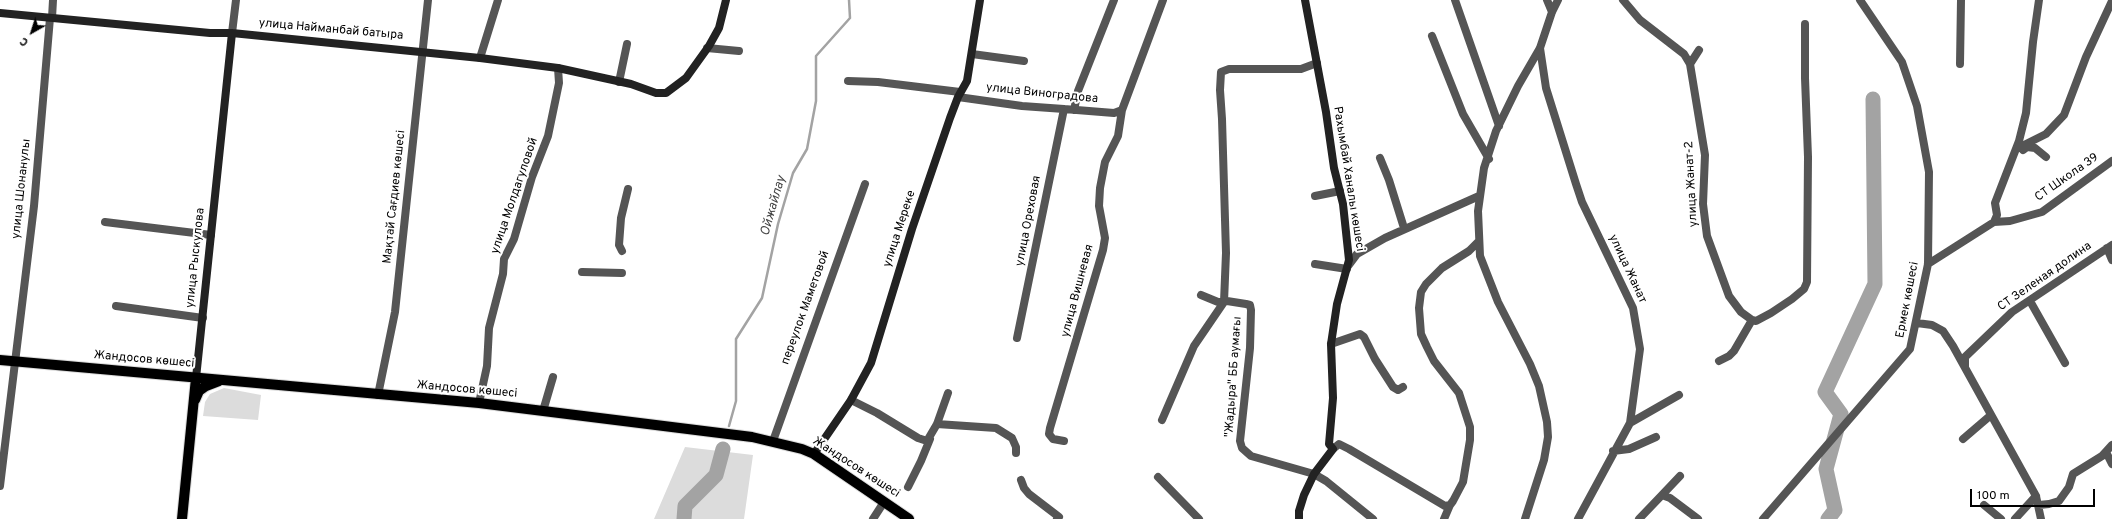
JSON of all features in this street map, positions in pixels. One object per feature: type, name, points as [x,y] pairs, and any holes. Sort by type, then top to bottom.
[{"type":"main road","name":"Жандосов көшесі","points":[[0,360],[479,403],[773,441],[814,454],[909,519]]},
{"type":"main road","points":[[172,376],[187,383],[192,391],[194,402]]},
{"type":"main road","name":"улица Рыскулова","points":[[182,519],[196,378]]},
{"type":"main road","points":[[194,402],[199,391],[206,386],[222,380]]},
{"type":"street","name":"улица Шонанулы","points":[[0,486],[34,206],[53,0]]},
{"type":"street","name":"улица Рыскулова","points":[[196,378],[236,0]]},
{"type":"street","name":"Мақтай Сағдиев көшесі","points":[[378,395],[395,312],[428,0]]},
{"type":"street","points":[[480,58],[498,0]]},
{"type":"street","points":[[726,0],[718,28],[707,48],[739,51]]},
{"type":"street","name":"улица Мереке","points":[[814,454],[851,400],[871,363],[914,222],[959,94],[967,81],[980,0]]},
{"type":"street","points":[[1074,110],[1078,90],[1114,0]]},
{"type":"street","name":"улица Вишневая","points":[[1064,441],[1053,439],[1049,434],[1103,250],[1104,238],[1099,206],[1100,188],[1105,162],[1118,136],[1122,110],[1163,0]]},
{"type":"street","name":"Рахымбай Ханалы көшесі","points":[[1305,0],[1340,190],[1345,222],[1348,268],[1337,304],[1331,344],[1333,398],[1329,444],[1332,449]]},
{"type":"street","points":[[1455,0],[1499,126]]},
{"type":"street","points":[[1547,0],[1552,12]]},
{"type":"street","points":[[1623,0],[1640,20],[1684,54],[1690,64],[1698,50]]},
{"type":"street","name":"Ермек көшесі","points":[[1763,519],[1910,349],[1917,323],[1928,264],[1929,172],[1917,106],[1902,62],[1860,0]]},
{"type":"street","points":[[1960,0],[1960,64]]},
{"type":"street","points":[[1994,222],[1997,215],[1995,203],[2016,149],[2026,113],[2033,42],[2040,0]]},
{"type":"street","points":[[1525,519],[1544,460],[1548,437],[1546,411],[1539,386],[1530,364],[1485,272],[1480,256],[1480,196],[1484,168],[1489,158],[1499,126],[1518,86],[1540,48],[1552,12],[1558,1]]},
{"type":"street","points":[[2016,149],[2046,134],[2064,115],[2086,57],[2112,1]]},
{"type":"street","name":"улица Найманбай батыра","points":[[0,13],[422,51],[558,68],[656,92],[666,93],[675,88],[686,78],[707,48]]},
{"type":"street","points":[[1719,361],[1729,356],[1734,351],[1752,320],[1756,321],[1792,299],[1804,290],[1807,282],[1808,157],[1805,78],[1805,24]]},
{"type":"street","points":[[1432,36],[1463,114],[1489,158]]},
{"type":"street","points":[[619,82],[627,44]]},
{"type":"street","name":"улица Жанат","points":[[1540,48],[1546,88],[1580,196],[1633,308],[1640,349],[1630,423],[1578,519]]},
{"type":"street","points":[[972,54],[1024,61]]},
{"type":"street","points":[[1162,420],[1194,346],[1224,302],[1226,252],[1220,90],[1221,72],[1229,69],[1301,69],[1317,63]]},
{"type":"street","name":"улица Жанат-2","points":[[1690,64],[1705,154],[1703,204],[1707,236],[1729,296],[1741,312],[1752,320]]},
{"type":"street","name":"улица Молдагуловой","points":[[479,403],[487,366],[490,328],[497,293],[503,274],[504,259],[514,239],[532,177],[548,136],[559,83],[558,68]]},
{"type":"street","name":"улица Виноградова","points":[[848,81],[878,82],[959,94],[1022,106],[1114,113],[1122,110]]},
{"type":"street","name":"улица Ореховая","points":[[1017,338],[1064,109]]},
{"type":"street","points":[[2012,157],[2027,147],[2035,148],[2046,156]]},
{"type":"street","points":[[1380,158],[1389,180],[1404,228]]},
{"type":"street","name":"СТ Школа 39","points":[[1928,264],[1994,222],[2010,221],[2042,212],[2112,161]]},
{"type":"street","name":"переулок Маметовой","points":[[773,441],[865,184]]},
{"type":"street","points":[[622,252],[619,245],[621,218],[628,189]]},
{"type":"street","points":[[1315,196],[1340,190]]},
{"type":"street","points":[[1315,264],[1348,268],[1357,254],[1404,228],[1480,196]]},
{"type":"street","points":[[105,222],[211,235]]},
{"type":"street","points":[[1299,519],[1302,503],[1314,474],[1332,449],[1339,444],[1446,511],[1463,482],[1470,440],[1470,427],[1459,393],[1434,361],[1421,334],[1419,308],[1421,292],[1426,284],[1442,268],[1469,251],[1479,241]]},
{"type":"street","points":[[2110,246],[2112,260]]},
{"type":"street","name":"СТ Зеленая долина","points":[[1965,366],[1965,357],[1971,350],[2012,312],[2110,246]]},
{"type":"street","points":[[582,272],[622,273]]},
{"type":"street","name":"\"Жадыра\" ББ аумағы","points":[[1201,295],[1218,302],[1250,305],[1250,348],[1240,441],[1242,448],[1251,456],[1314,474]]},
{"type":"street","points":[[2030,301],[2065,363]]},
{"type":"street","points":[[116,306],[203,318]]},
{"type":"street","points":[[1917,323],[1932,325],[1942,331],[1965,366],[2036,496],[2041,519]]},
{"type":"street","points":[[1331,344],[1360,334],[1364,337],[1375,359],[1393,387],[1398,390],[1403,387]]},
{"type":"street","points":[[543,411],[553,377]]},
{"type":"street","points":[[908,487],[926,442],[937,424],[948,393]]},
{"type":"street","points":[[1630,423],[1679,395]]},
{"type":"street","points":[[851,400],[877,413],[926,442]]},
{"type":"street","points":[[1963,439],[1991,415]]},
{"type":"street","points":[[937,424],[996,428],[1012,438],[1016,448],[1016,453]]},
{"type":"street","points":[[1614,451],[1629,449],[1656,437]]},
{"type":"street","points":[[2039,505],[2049,504],[2059,500],[2069,487],[2073,474],[2087,466],[2109,448],[2112,464]]},
{"type":"street","points":[[1314,474],[1326,481],[1373,519]]},
{"type":"street","points":[[1158,476],[1199,519]]},
{"type":"street","points":[[1639,519],[1680,476]]},
{"type":"street","points":[[1021,480],[1024,488],[1029,494],[1059,518]]},
{"type":"street","points":[[1662,494],[1670,498],[1698,519]]},
{"type":"street","points":[[2015,519],[2036,496]]},
{"type":"street","points":[[873,519],[884,502]]},
{"type":"street","points":[[1984,505],[2001,519]]},
{"type":"shaded area","points":[[224,388],[261,395],[258,420],[203,416],[205,402],[210,394]]},
{"type":"shaded area","points":[[685,447],[753,455],[744,519],[654,519]]},
{"type":"waterway","name":"Ойжайлау","points":[[729,426],[736,401],[736,339],[762,298],[778,224],[793,173],[807,149],[816,101],[816,56],[850,18],[849,0]]},
{"type":"waterway","points":[[1828,519],[1835,510],[1826,469],[1841,414],[1825,392],[1875,284],[1873,99]]},
{"type":"waterway","points":[[684,519],[685,506],[716,475],[723,449]]}]
